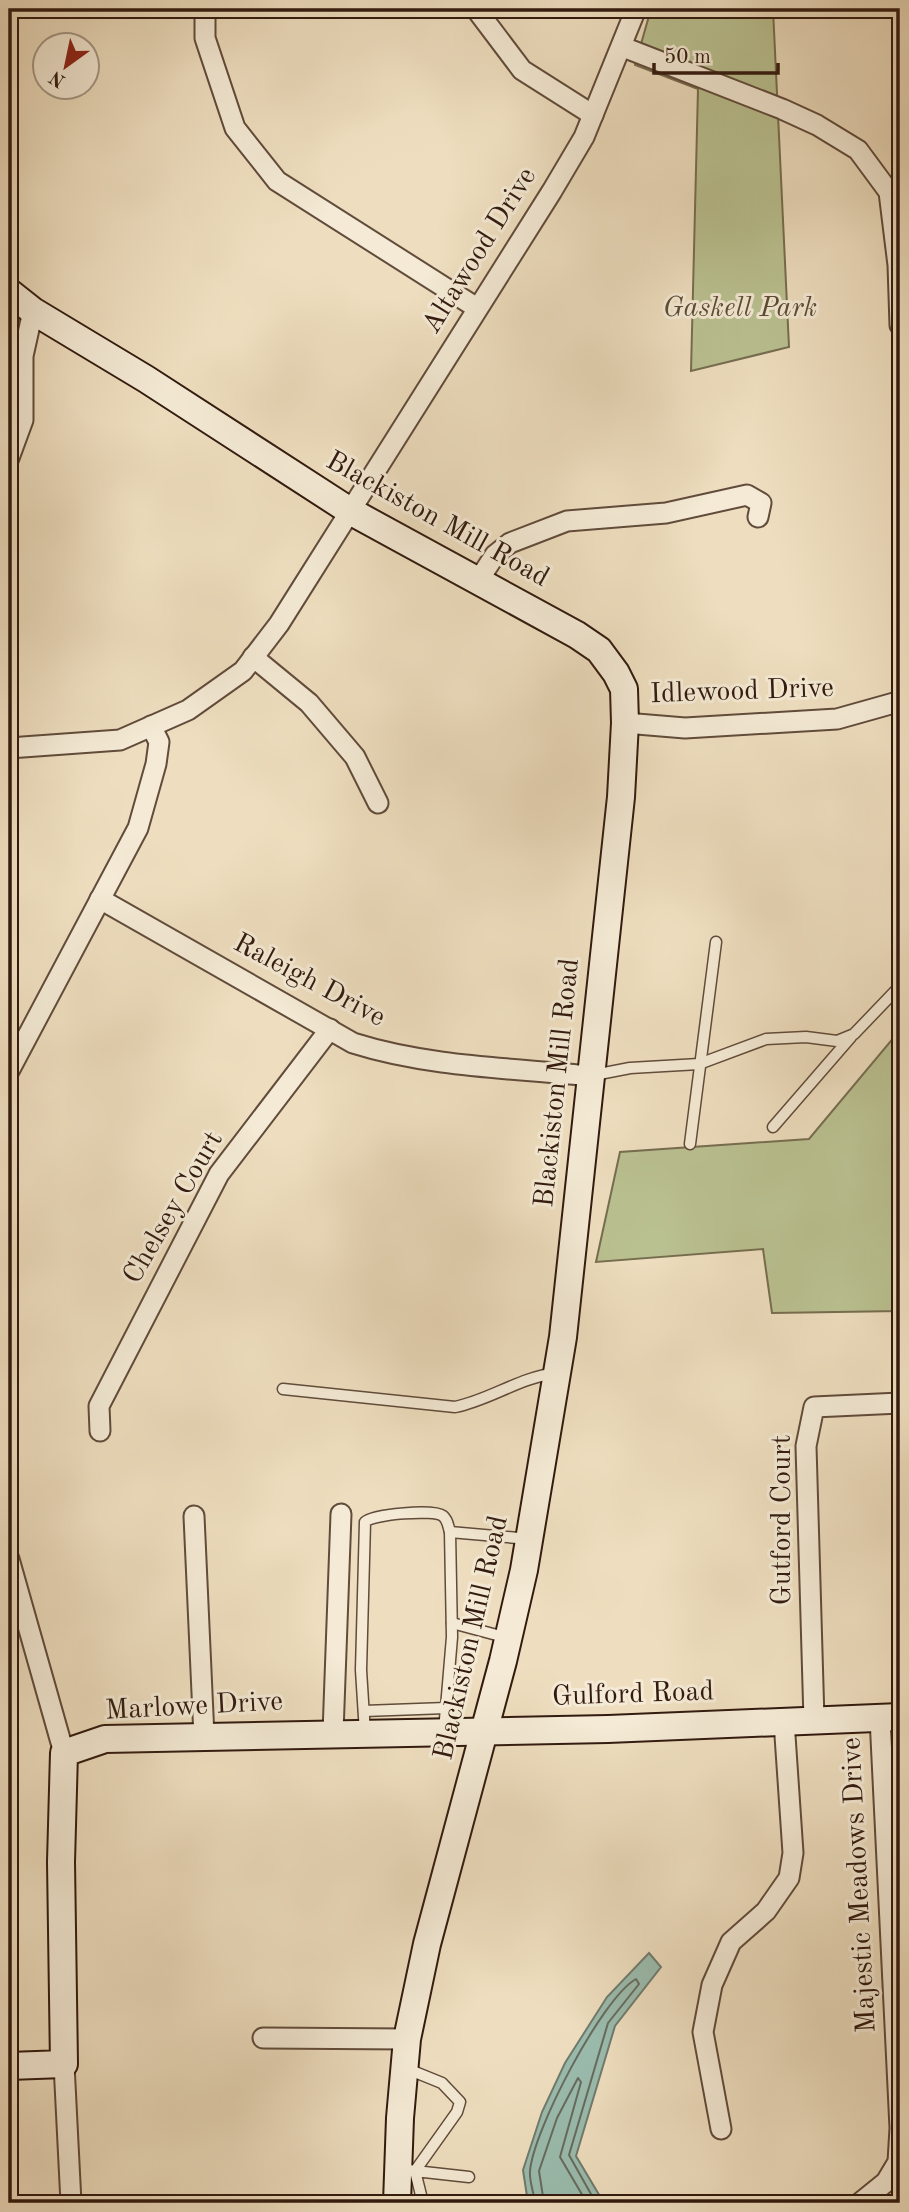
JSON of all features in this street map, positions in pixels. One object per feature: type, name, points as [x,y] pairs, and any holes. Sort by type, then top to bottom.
[{"type":"main road","name":"Blackiston Mill Road","points":[[9,292],[33,312],[146,379],[350,511],[567,629],[599,650],[624,689],[621,797],[557,1373],[529,1539],[508,1638],[427,1944],[407,2039],[407,2170],[397,2203]]},
{"type":"main road","name":"Gulford Road","points":[[484,1731],[608,1729],[890,1717]]},
{"type":"main road","name":"Marlowe Drive","points":[[64,1753],[105,1739],[333,1734],[365,1722],[445,1720],[484,1731]]},
{"type":"main road","points":[[9,2066],[64,2064],[61,1862],[64,1753]]},
{"type":"street","points":[[205,9],[205,38],[236,128],[277,181],[477,307]]},
{"type":"street","points":[[476,9],[522,70],[593,115]]},
{"type":"street","name":"Altawood Drive","points":[[9,748],[120,740],[188,710],[243,671],[279,624],[552,191],[593,115],[623,47],[636,9]]},
{"type":"street","points":[[623,47],[782,108],[858,150],[889,192],[898,265],[900,325]]},
{"type":"street","points":[[9,458],[23,420],[23,356],[33,312]]},
{"type":"street","points":[[478,581],[495,555],[510,543],[567,521],[666,513],[747,495],[761,503],[758,517]]},
{"type":"street","points":[[253,657],[309,703],[355,757],[378,803]]},
{"type":"street","name":"Idlewood Drive","points":[[625,723],[685,728],[836,719],[898,699]]},
{"type":"street","points":[[9,1071],[138,828],[156,764],[159,742],[151,726]]},
{"type":"street","name":"Raleigh Drive","points":[[100,899],[353,1043],[385,1053],[447,1062],[590,1076]]},
{"type":"street","name":"Chelsey Court","points":[[100,1431],[100,1406],[105,1395],[219,1174],[330,1029]]},
{"type":"street","name":"Gutford Court","points":[[814,1720],[806,1446],[814,1407],[900,1403]]},
{"type":"street","points":[[333,1734],[341,1514]]},
{"type":"street","points":[[194,1517],[204,1737]]},
{"type":"street","points":[[9,1559],[64,1753]]},
{"type":"street","name":"Majestic Meadows Drive","points":[[860,2203],[886,2182],[898,2162],[900,2128],[890,1717]]},
{"type":"street","points":[[721,2129],[703,2032],[712,1985],[732,1942],[766,1911],[789,1878],[793,1853],[784,1721]]},
{"type":"street","points":[[263,2038],[407,2039]]},
{"type":"street","points":[[64,2064],[71,2203]]},
{"type":"lane","points":[[690,1144],[716,942]]},
{"type":"lane","points":[[774,1127],[854,1034],[900,986]]},
{"type":"lane","points":[[590,1076],[630,1068],[699,1064],[766,1039],[806,1037],[837,1041],[854,1034]]},
{"type":"lane","points":[[283,1389],[454,1407],[471,1404],[527,1379],[557,1373]]},
{"type":"lane","points":[[365,1722],[361,1670],[365,1522],[375,1515],[436,1513],[447,1522],[450,1532],[452,1623],[445,1720]]},
{"type":"lane","points":[[450,1532],[529,1539]]},
{"type":"lane","points":[[452,1623],[508,1638]]},
{"type":"lane","points":[[405,2068],[442,2083],[460,2102],[457,2112],[407,2170]]},
{"type":"lane","points":[[407,2170],[469,2177]]},
{"type":"lane","points":[[407,2170],[423,2203]]},
{"type":"green space","name":"Gaskell Park","points":[[651,9],[773,9],[789,347],[691,371],[698,89],[635,65]]},
{"type":"green space","points":[[900,1030],[900,1311],[772,1313],[763,1249],[596,1262],[620,1152],[809,1139]]},
{"type":"water","points":[[649,1953],[661,1967],[615,2026],[576,2156],[604,2203],[528,2203],[523,2170],[542,2112],[565,2063],[607,1997]]}]
